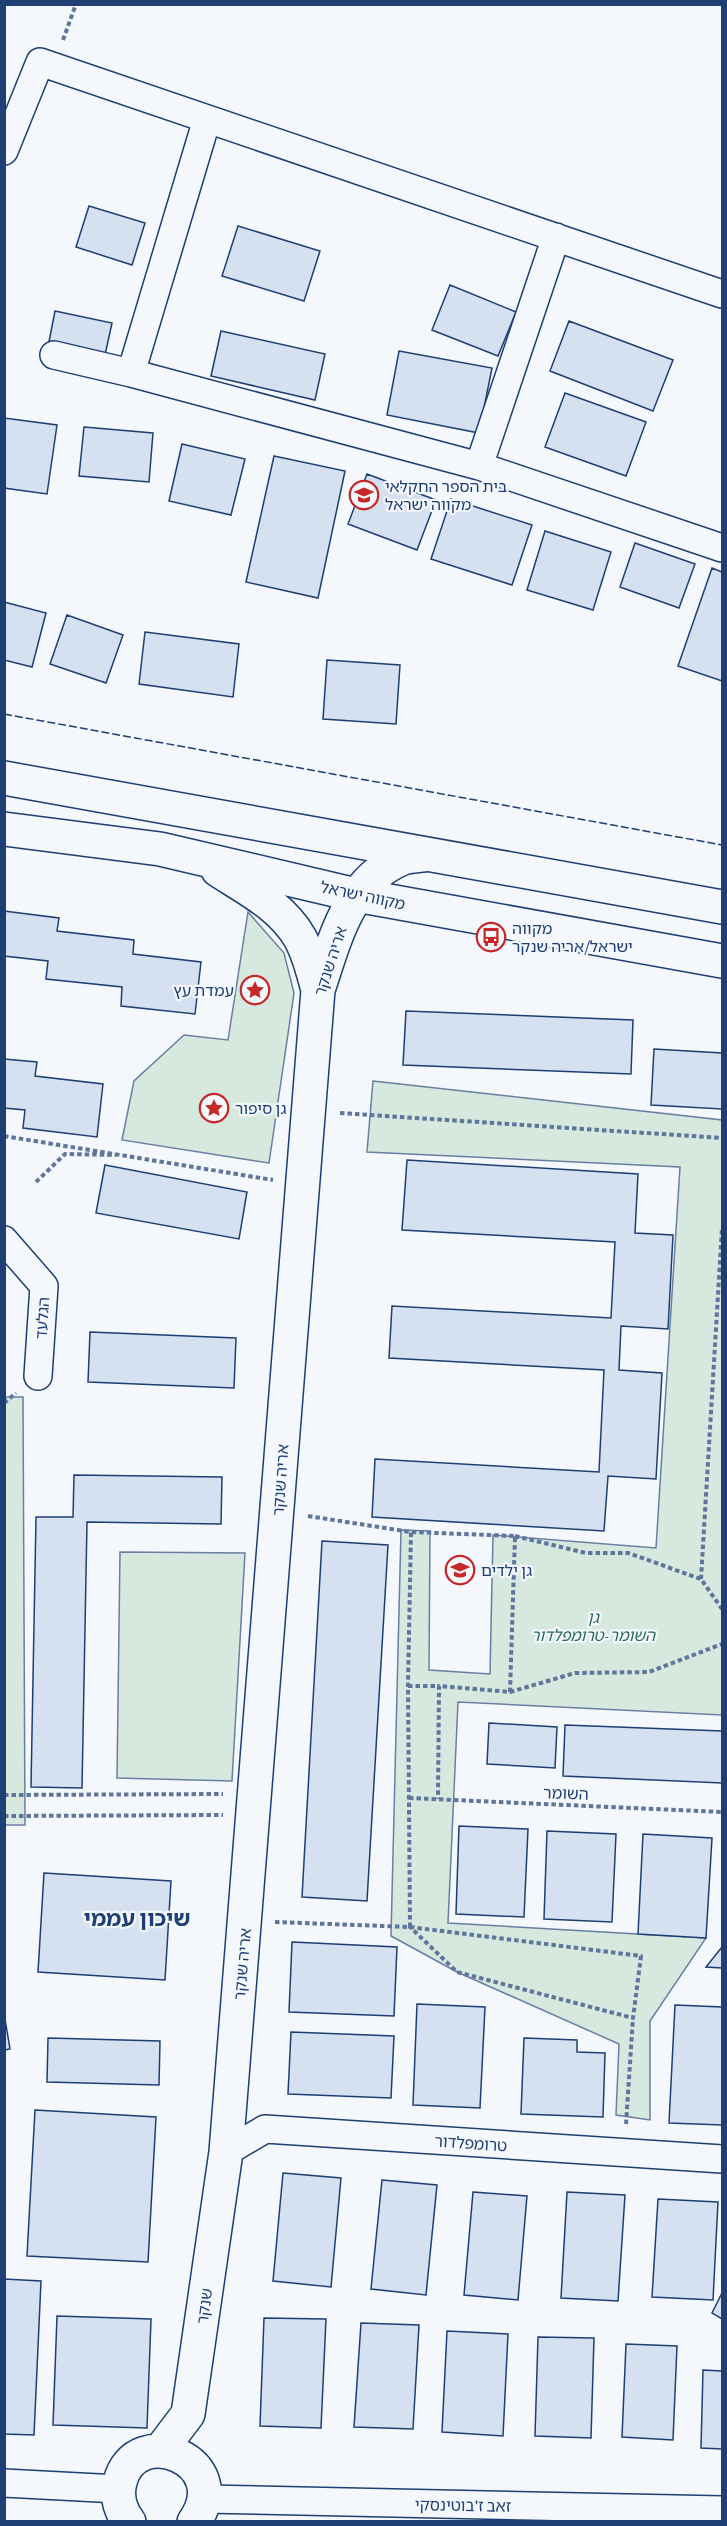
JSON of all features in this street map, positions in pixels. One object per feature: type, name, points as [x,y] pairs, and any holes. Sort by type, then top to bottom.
[{"type":"street","points":[[4,151],[40,62],[723,294]]},
{"type":"street","points":[[130,373],[207,118]]},
{"type":"street","points":[[479,465],[556,237]]},
{"type":"street","points":[[54,355],[479,465],[723,549]]},
{"type":"street","points":[[4,778],[723,907]]},
{"type":"street","name":"מקווה ישראל","points":[[4,830],[106,841],[199,857],[356,895],[723,961]]},
{"type":"street","name":"אריה שנקר","points":[[225,2152],[318,990],[336,935],[356,895],[384,868],[402,859],[424,855]]},
{"type":"street","points":[[199,857],[261,897],[283,916],[303,944],[310,959],[318,990]]},
{"type":"street","name":"הגלעד","points":[[4,1240],[44,1286],[38,1376]]},
{"type":"street","name":"טרומפלדור","points":[[225,2152],[265,2129],[723,2159]]},
{"type":"street","name":"שנקר","points":[[160,2451],[188,2414],[225,2152]]},
{"type":"street","points":[[129,2522],[119,2503],[118,2489],[121,2478],[132,2462],[148,2453],[160,2451],[178,2455],[194,2465],[200,2475],[199,2510]]},
{"type":"street","points":[[4,2482],[118,2489]]},
{"type":"street","name":"זאב ז'בוטינסקי","points":[[199,2510],[543,2514],[723,2510]]},
{"type":"path","points":[[53,66],[76,4]]},
{"type":"path","points":[[309,1111],[723,1138]]},
{"type":"path","points":[[4,1136],[303,1185]]},
{"type":"path","points":[[36,1182],[65,1154],[131,1155]]},
{"type":"path","points":[[701,1579],[723,1228]]},
{"type":"path","points":[[278,1511],[411,1532],[515,1536],[586,1553],[628,1553],[701,1579],[723,1609]]},
{"type":"path","points":[[411,1532],[408,1686],[410,1927],[456,1972],[633,2018]]},
{"type":"path","points":[[510,1692],[515,1536]]},
{"type":"path","points":[[408,1686],[439,1686],[510,1692],[575,1673],[650,1672],[723,1644]]},
{"type":"path","points":[[438,1799],[439,1686]]},
{"type":"path","points":[[4,1795],[253,1804]]},
{"type":"path","name":"השומר","points":[[408,1798],[723,1812]]},
{"type":"path","points":[[4,1816],[253,1804]]},
{"type":"path","points":[[245,1921],[410,1927],[641,1956],[633,2018],[625,2154]]},
{"type":"green space","points":[[248,912],[284,953],[294,993],[269,1163],[122,1140],[134,1081],[184,1035],[228,1040]]},
{"type":"green space","name":"גן השומר-טרומפלדור","points":[[373,1081],[722,1120],[722,1715],[458,1702],[448,1923],[706,1938],[650,2021],[650,2120],[616,2115],[619,2044],[457,1972],[391,1936],[401,1530],[430,1531],[429,1670],[490,1674],[493,1535],[656,1548],[680,1167],[367,1152]]},
{"type":"green space","points":[[4,1397],[23,1397],[25,1825],[4,1825]]},
{"type":"green space","points":[[120,1552],[245,1553],[232,1781],[117,1778]]},
{"type":"building","points":[[89,206],[145,223],[132,265],[76,247]]},
{"type":"building","points":[[238,226],[320,251],[304,301],[222,276]]},
{"type":"building","points":[[450,285],[516,312],[498,356],[432,330]]},
{"type":"building","points":[[55,311],[112,323],[103,364],[47,352]]},
{"type":"building","points":[[569,321],[673,360],[653,411],[550,371]]},
{"type":"building","points":[[221,331],[325,354],[315,400],[211,376]]},
{"type":"building","points":[[399,351],[492,368],[479,433],[387,415]]},
{"type":"building","points":[[565,393],[646,422],[626,476],[545,447]]},
{"type":"building","points":[[4,418],[57,425],[47,494],[4,488]]},
{"type":"building","points":[[84,427],[153,433],[149,482],[79,476]]},
{"type":"building","points":[[182,444],[245,459],[231,515],[169,501]]},
{"type":"building","points":[[274,456],[345,471],[318,598],[246,582]]},
{"type":"building","points":[[367,474],[436,500],[417,550],[348,524]]},
{"type":"building","points":[[451,499],[532,525],[512,585],[431,559]]},
{"type":"building","points":[[545,531],[611,552],[593,610],[527,590]]},
{"type":"building","points":[[635,543],[695,564],[679,608],[620,587]]},
{"type":"building","points":[[712,568],[722,572],[722,681],[678,666]]},
{"type":"building","points":[[4,602],[46,613],[32,667],[4,660]]},
{"type":"building","points":[[67,615],[123,635],[106,683],[50,664]]},
{"type":"building","points":[[145,632],[239,644],[233,697],[139,684]]},
{"type":"building","points":[[327,660],[400,665],[396,724],[323,719]]},
{"type":"building","points":[[4,911],[59,918],[57,931],[134,940],[133,954],[201,962],[195,1014],[121,1006],[122,987],[46,979],[48,961],[4,956]]},
{"type":"building","points":[[406,1011],[633,1020],[631,1074],[403,1065]]},
{"type":"building","points":[[654,1049],[722,1053],[722,1109],[651,1105]]},
{"type":"building","points":[[4,1059],[37,1062],[35,1076],[103,1084],[97,1137],[23,1128],[25,1110],[4,1108]]},
{"type":"building","points":[[407,1160],[638,1174],[635,1233],[673,1235],[668,1329],[621,1326],[619,1370],[662,1373],[656,1479],[608,1476],[604,1531],[372,1517],[375,1459],[599,1472],[604,1370],[389,1358],[392,1306],[611,1318],[615,1242],[402,1230]]},
{"type":"building","points":[[105,1165],[247,1192],[239,1239],[96,1213]]},
{"type":"building","points":[[90,1332],[236,1338],[234,1388],[88,1382]]},
{"type":"building","points":[[74,1475],[222,1477],[221,1524],[87,1522],[82,1788],[31,1787],[36,1517],[73,1517]]},
{"type":"building","points":[[322,1541],[388,1545],[367,1901],[302,1897]]},
{"type":"building","points":[[489,1723],[557,1727],[555,1768],[487,1764]]},
{"type":"building","points":[[565,1725],[722,1731],[722,1783],[563,1776]]},
{"type":"building","points":[[459,1826],[528,1829],[524,1917],[456,1914]]},
{"type":"building","points":[[547,1831],[616,1834],[612,1922],[544,1919]]},
{"type":"building","points":[[643,1834],[712,1838],[706,1938],[638,1934]]},
{"type":"building","points":[[44,1873],[171,1881],[165,1980],[38,1972]]},
{"type":"building","points":[[292,1942],[397,1947],[394,2016],[289,2012]]},
{"type":"building","points":[[722,1947],[722,1968],[706,1967]]},
{"type":"building","points":[[417,2004],[485,2007],[480,2108],[413,2105]]},
{"type":"building","points":[[675,2005],[722,2007],[722,2125],[669,2123]]},
{"type":"building","points":[[4,2013],[10,2049],[4,2050]]},
{"type":"building","points":[[291,2032],[394,2036],[391,2098],[288,2094]]},
{"type":"building","points":[[48,2038],[160,2041],[159,2085],[47,2082]]},
{"type":"building","points":[[524,2038],[577,2040],[577,2052],[605,2053],[603,2117],[521,2114]]},
{"type":"building","points":[[35,2110],[156,2117],[148,2262],[27,2256]]},
{"type":"building","points":[[283,2173],[341,2178],[331,2287],[273,2281]]},
{"type":"building","points":[[382,2180],[437,2185],[426,2295],[371,2289]]},
{"type":"building","points":[[473,2192],[527,2196],[518,2300],[464,2295]]},
{"type":"building","points":[[567,2192],[625,2195],[618,2301],[561,2298]]},
{"type":"building","points":[[658,2199],[718,2202],[713,2300],[652,2297]]},
{"type":"building","points":[[4,2279],[41,2281],[34,2435],[4,2434]]},
{"type":"building","points":[[722,2293],[722,2319],[712,2313]]},
{"type":"building","points":[[57,2316],[151,2319],[147,2428],[53,2425]]},
{"type":"building","points":[[264,2318],[326,2319],[321,2428],[260,2426]]},
{"type":"building","points":[[361,2323],[419,2325],[413,2429],[354,2427]]},
{"type":"building","points":[[447,2331],[508,2334],[503,2436],[442,2432]]},
{"type":"building","points":[[538,2337],[594,2338],[591,2438],[535,2436]]},
{"type":"building","points":[[626,2344],[677,2346],[673,2440],[622,2437]]},
{"type":"building","points":[[703,2370],[722,2371],[722,2449],[701,2448]]},
{"type":"fence","points":[[4,714],[722,845]]},
{"type":"place","name":"בית הספר החקלאי מקווה ישראל","points":[[364,495]]},
{"type":"place","name":"מקווה ישראל/אריה שנקר","points":[[491,937]]},
{"type":"place","name":"עמדת עץ","points":[[255,990]]},
{"type":"place","name":"גן סיפור","points":[[214,1108]]},
{"type":"place","name":"גן ילדים","points":[[460,1570]]},
{"type":"district","name":"שיכון עממי","points":[[137,1918]]}]
